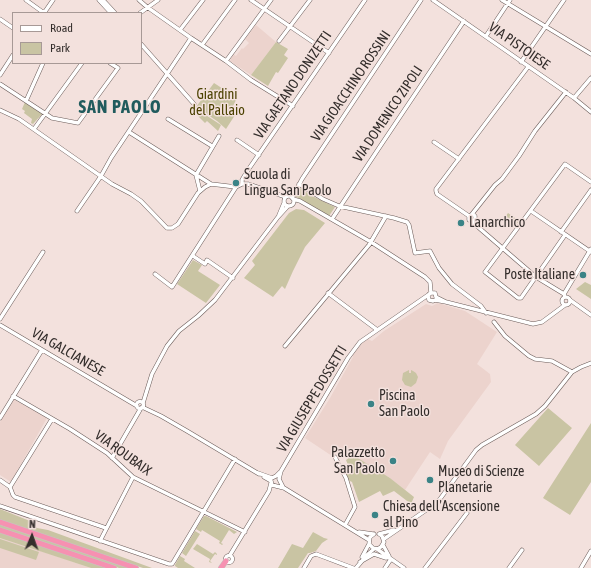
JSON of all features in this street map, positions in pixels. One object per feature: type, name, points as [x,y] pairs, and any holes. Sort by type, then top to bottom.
[{"type":"highway","points":[[0,522],[136,568]]},
{"type":"highway","points":[[0,530],[114,568]]},
{"type":"highway","points":[[221,568],[227,562]]},
{"type":"highway","points":[[225,568],[227,562]]},
{"type":"street","points":[[26,0],[43,12]]},
{"type":"street","points":[[45,12],[53,0]]},
{"type":"street","points":[[99,0],[110,12]]},
{"type":"street","points":[[103,0],[114,12]]},
{"type":"street","points":[[139,0],[251,80],[293,106]]},
{"type":"street","points":[[141,12],[158,0]]},
{"type":"street","points":[[180,30],[203,0]]},
{"type":"street","points":[[202,45],[235,0]]},
{"type":"street","points":[[251,0],[329,53]]},
{"type":"street","points":[[226,61],[271,0]]},
{"type":"street","points":[[279,41],[310,0]]},
{"type":"street","name":"VIA GAETANO DONIZETTI","points":[[242,184],[242,180],[365,0]]},
{"type":"street","name":"VIA GIOACCHINO ROSSINI","points":[[293,200],[299,184],[421,0]]},
{"type":"street","name":"VIA PISTOIESE","points":[[433,0],[439,2],[528,67],[566,92],[591,112]]},
{"type":"street","points":[[502,0],[509,2],[545,27],[591,54]]},
{"type":"street","points":[[521,62],[564,0]]},
{"type":"street","points":[[486,36],[509,2]]},
{"type":"street","points":[[0,19],[12,27]]},
{"type":"street","name":"VIA DOMENICO ZIPOLI","points":[[332,219],[464,21]]},
{"type":"street","points":[[77,211],[191,38]]},
{"type":"street","points":[[142,45],[194,104]]},
{"type":"street","points":[[1,73],[12,56]]},
{"type":"street","points":[[26,101],[43,64]]},
{"type":"street","points":[[34,129],[81,64]]},
{"type":"street","points":[[0,84],[54,119],[78,123],[118,68],[112,64]]},
{"type":"street","points":[[473,220],[475,216],[470,215],[436,191],[528,67]]},
{"type":"street","points":[[574,98],[591,78]]},
{"type":"street","points":[[470,215],[495,185],[502,179],[535,131],[566,92]]},
{"type":"street","points":[[0,110],[15,116],[101,176],[141,201],[164,226],[170,228],[178,224],[200,191],[211,184]]},
{"type":"street","points":[[168,119],[212,146]]},
{"type":"street","points":[[129,132],[211,184],[236,187]]},
{"type":"street","points":[[200,191],[196,175],[219,136]]},
{"type":"street","points":[[237,140],[259,155]]},
{"type":"street","points":[[434,142],[459,159]]},
{"type":"street","points":[[591,182],[565,164],[484,272],[519,298],[522,298],[591,190]]},
{"type":"street","points":[[155,274],[172,287],[236,187],[242,184],[252,185],[276,195],[284,200],[288,206]]},
{"type":"street","points":[[299,184],[323,199],[341,206],[394,218],[408,223],[415,253],[430,251],[439,268],[452,284],[481,306],[486,313]]},
{"type":"street","points":[[278,217],[284,200],[288,196],[293,200],[304,203],[371,242],[429,280],[431,284],[430,293],[428,296],[429,299]]},
{"type":"street","points":[[112,458],[133,420],[159,359],[167,346],[179,331],[215,300],[278,217],[288,206],[291,205],[293,200]]},
{"type":"street","points":[[422,299],[429,299],[432,301],[436,299],[533,324],[542,322],[560,308],[591,251],[531,211]]},
{"type":"street","points":[[470,215],[469,219],[473,220],[536,277],[550,286],[564,300],[581,308]]},
{"type":"street","points":[[285,346],[371,242],[386,216]]},
{"type":"street","points":[[0,319],[43,252]]},
{"type":"street","points":[[193,256],[205,264],[207,260],[233,278]]},
{"type":"street","points":[[328,293],[376,330]]},
{"type":"street","points":[[430,293],[435,293],[436,299]]},
{"type":"street","name":"VIA GIUSEPPE DOSSETTI","points":[[275,481],[348,358],[360,342],[430,293]]},
{"type":"street","points":[[564,300],[570,300],[591,315]]},
{"type":"street","points":[[494,322],[505,336],[529,356],[535,359],[552,361],[572,372]]},
{"type":"street","name":"VIA GALCIANESE","points":[[0,325],[124,398],[153,412],[258,473],[275,481],[357,532],[376,549],[404,568]]},
{"type":"street","points":[[0,418],[42,350]]},
{"type":"street","name":"VIA GALCIANESE","points":[[384,539],[435,504],[476,450],[540,411],[572,372],[581,366],[591,363]]},
{"type":"street","name":"VIA ROUBAIX","points":[[13,396],[70,429],[112,458],[133,477],[245,532]]},
{"type":"street","points":[[10,487],[52,419]]},
{"type":"street","points":[[335,457],[346,478],[355,507],[345,525]]},
{"type":"street","points":[[0,506],[167,564],[172,564],[236,459]]},
{"type":"street","points":[[100,541],[133,477]]},
{"type":"street","points":[[0,480],[10,487],[15,497],[106,528]]},
{"type":"street","points":[[227,562],[232,560],[230,556],[275,481]]},
{"type":"street","points":[[425,568],[467,513]]},
{"type":"street","name":"VIA GALCIANESE","points":[[357,532],[379,534],[395,530]]},
{"type":"street","points":[[356,568],[370,537],[374,534]]},
{"type":"street","points":[[379,534],[384,539],[383,545],[390,558]]},
{"type":"street","points":[[360,562],[383,545]]},
{"type":"street","points":[[509,568],[522,550]]},
{"type":"street","points":[[581,568],[591,551]]},
{"type":"street","points":[[304,568],[311,556],[316,554],[353,568]]},
{"type":"street","points":[[360,562],[374,554],[390,558]]},
{"type":"street","points":[[385,568],[390,558]]},
{"type":"shaded area","points":[[256,25],[276,42],[251,75],[230,61],[233,54],[236,56],[242,48],[243,49],[249,43],[245,39]]},
{"type":"shaded area","points":[[438,303],[465,311],[497,332],[477,364],[490,374],[491,382],[448,441],[440,459],[430,452],[405,490],[390,478],[338,447],[332,456],[305,438],[330,398],[353,355],[361,344],[368,339],[372,341],[384,331],[426,304],[432,306]]},
{"type":"shaded area","points":[[13,399],[47,418],[11,482],[0,475],[0,422]]},
{"type":"shaded area","points":[[0,538],[41,551],[91,568],[0,568]]},
{"type":"green space","points":[[276,42],[288,49],[284,55],[288,58],[278,73],[276,72],[268,86],[251,75]]},
{"type":"green space","name":"Giardini del Pallaio","points":[[214,83],[237,98],[232,108],[237,112],[226,129],[196,107]]},
{"type":"green space","points":[[25,102],[43,113],[33,124],[31,123],[32,119],[24,113],[25,111],[22,109]]},
{"type":"green space","points":[[195,108],[221,125],[218,131],[207,121],[205,123],[197,113],[193,111]]},
{"type":"green space","points":[[300,188],[312,196],[335,207],[329,216],[295,196]]},
{"type":"green space","points":[[296,209],[304,210],[325,223],[305,247],[285,289],[282,286],[273,297],[244,278],[255,265],[252,261],[289,213]]},
{"type":"green space","points":[[508,213],[519,221],[514,227],[504,219]]},
{"type":"green space","points":[[193,260],[202,265],[198,271],[220,285],[206,303],[177,284]]},
{"type":"green space","points":[[585,282],[591,285],[591,299],[576,289]]},
{"type":"green space","points":[[409,370],[409,373],[411,373],[411,370],[416,373],[418,377],[416,383],[411,387],[405,385],[402,380],[403,373]]},
{"type":"green space","points":[[548,408],[572,428],[539,466],[515,445]]},
{"type":"green space","points":[[591,423],[591,482],[570,515],[543,498]]},
{"type":"green space","points":[[353,455],[390,478],[414,497],[411,504],[394,491],[383,496],[380,491],[359,502],[352,482],[348,480],[344,471],[348,465],[346,460]]},
{"type":"green space","points":[[0,509],[30,521],[37,528],[48,530],[152,568],[143,568],[0,520]]},
{"type":"green space","points":[[204,516],[237,532],[234,534],[229,530],[221,543],[223,544],[222,545],[219,543],[220,541],[202,530],[201,532],[196,529]]},
{"type":"green space","points":[[0,524],[131,568],[119,568],[0,528]]},
{"type":"green space","points":[[195,531],[200,534],[186,556],[182,553]]},
{"type":"green space","points":[[0,532],[107,568],[91,568],[0,538]]},
{"type":"green space","points":[[313,532],[328,539],[322,543],[316,551],[308,553],[298,568],[278,568],[292,544],[303,548]]},
{"type":"green space","points":[[0,539],[39,552],[36,560],[0,548]]},
{"type":"green space","points":[[197,544],[213,554],[215,552],[217,554],[215,554],[210,561],[212,563],[209,562],[210,559],[193,549]]},
{"type":"green space","points":[[180,556],[185,559],[184,561],[195,568],[178,568],[175,566]]},
{"type":"place","name":"Scuola di Lingua San Paolo","points":[[236,183]]},
{"type":"place","name":"Lanarchico","points":[[461,223]]},
{"type":"place","name":"Poste Italiane","points":[[583,275]]},
{"type":"place","name":"Piscina San Paolo","points":[[371,404]]},
{"type":"place","name":"Palazzetto San Paolo","points":[[393,461]]},
{"type":"place","name":"Museo di Scienze Planetarie","points":[[430,480]]},
{"type":"place","name":"Chiesa dell'Ascensione al Pino","points":[[375,515]]},
{"type":"district","name":"SAN PAOLO","points":[[120,107]]}]
